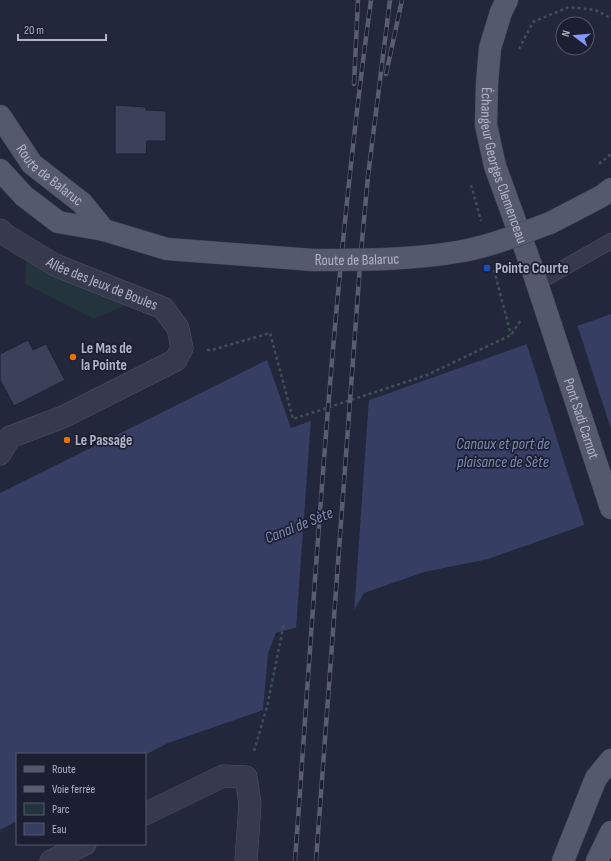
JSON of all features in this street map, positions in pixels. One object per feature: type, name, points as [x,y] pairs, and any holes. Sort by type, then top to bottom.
[{"type":"main road","name":"Échangeur Georges Clemenceau","points":[[508,0],[501,12],[490,48],[486,125],[495,166],[552,329]]},
{"type":"main road","name":"Route de Balaruc","points":[[0,116],[32,164],[82,203],[104,230]]},
{"type":"main road","name":"Route de Balaruc","points":[[0,170],[24,196],[58,222],[104,230],[167,249],[313,260],[384,260],[457,252],[502,241],[550,223],[606,193]]},
{"type":"main road","name":"Pont Sadi Carnot","points":[[552,329],[611,508]]},
{"type":"main road","points":[[563,861],[596,778],[611,760]]},
{"type":"main road","points":[[597,861],[611,832]]},
{"type":"street","name":"Allée des Jeux de Boules","points":[[0,230],[4,234],[55,265],[163,308],[178,328],[182,348]]},
{"type":"street","points":[[3,440],[63,417],[176,360],[182,348]]},
{"type":"street","points":[[146,814],[223,776],[246,777],[250,804],[246,861]]},
{"type":"street","points":[[51,861],[83,845]]},
{"type":"lane","points":[[539,290],[611,241]]},
{"type":"path","points":[[517,53],[533,22],[569,7],[595,10],[611,18]]},
{"type":"path","points":[[182,348],[212,350],[270,333],[293,419],[427,375],[511,335],[521,319],[523,305],[539,290]]},
{"type":"path","points":[[246,777],[267,707],[284,623]]},
{"type":"green space","points":[[26,262],[128,304],[94,319],[25,284]]},
{"type":"water","points":[[611,314],[611,516],[488,559],[424,572],[364,593],[353,612],[276,633],[268,653],[263,710],[168,743],[146,754],[146,753],[16,753],[16,822],[0,830],[0,493],[267,360],[291,428]]},
{"type":"pier","points":[[577,324],[611,429],[611,519],[585,527],[526,342]]},
{"type":"pier","points":[[369,398],[354,613],[296,629],[311,419]]},
{"type":"building","points":[[115,105],[146,107],[146,110],[166,111],[166,141],[147,141],[146,154],[115,154]]},
{"type":"building","points":[[28,340],[33,350],[46,344],[65,380],[14,406],[0,380],[0,354]]},
{"type":"railway","points":[[354,84],[358,0]]},
{"type":"railway","points":[[295,861],[335,322],[357,107],[371,0]]},
{"type":"railway","points":[[316,861],[361,252],[368,176],[390,0]]},
{"type":"railway","points":[[386,74],[402,0]]},
{"type":"place","name":"Pointe Courte","points":[[487,268]]},
{"type":"place","name":"Le Mas de la Pointe","points":[[73,357]]},
{"type":"place","name":"Le Passage","points":[[67,440]]},
{"type":"water label","name":"Canaux et port de plaisance de Sète","points":[[503,453]]},
{"type":"water label","name":"Canal de Sète","points":[[299,526]]}]
